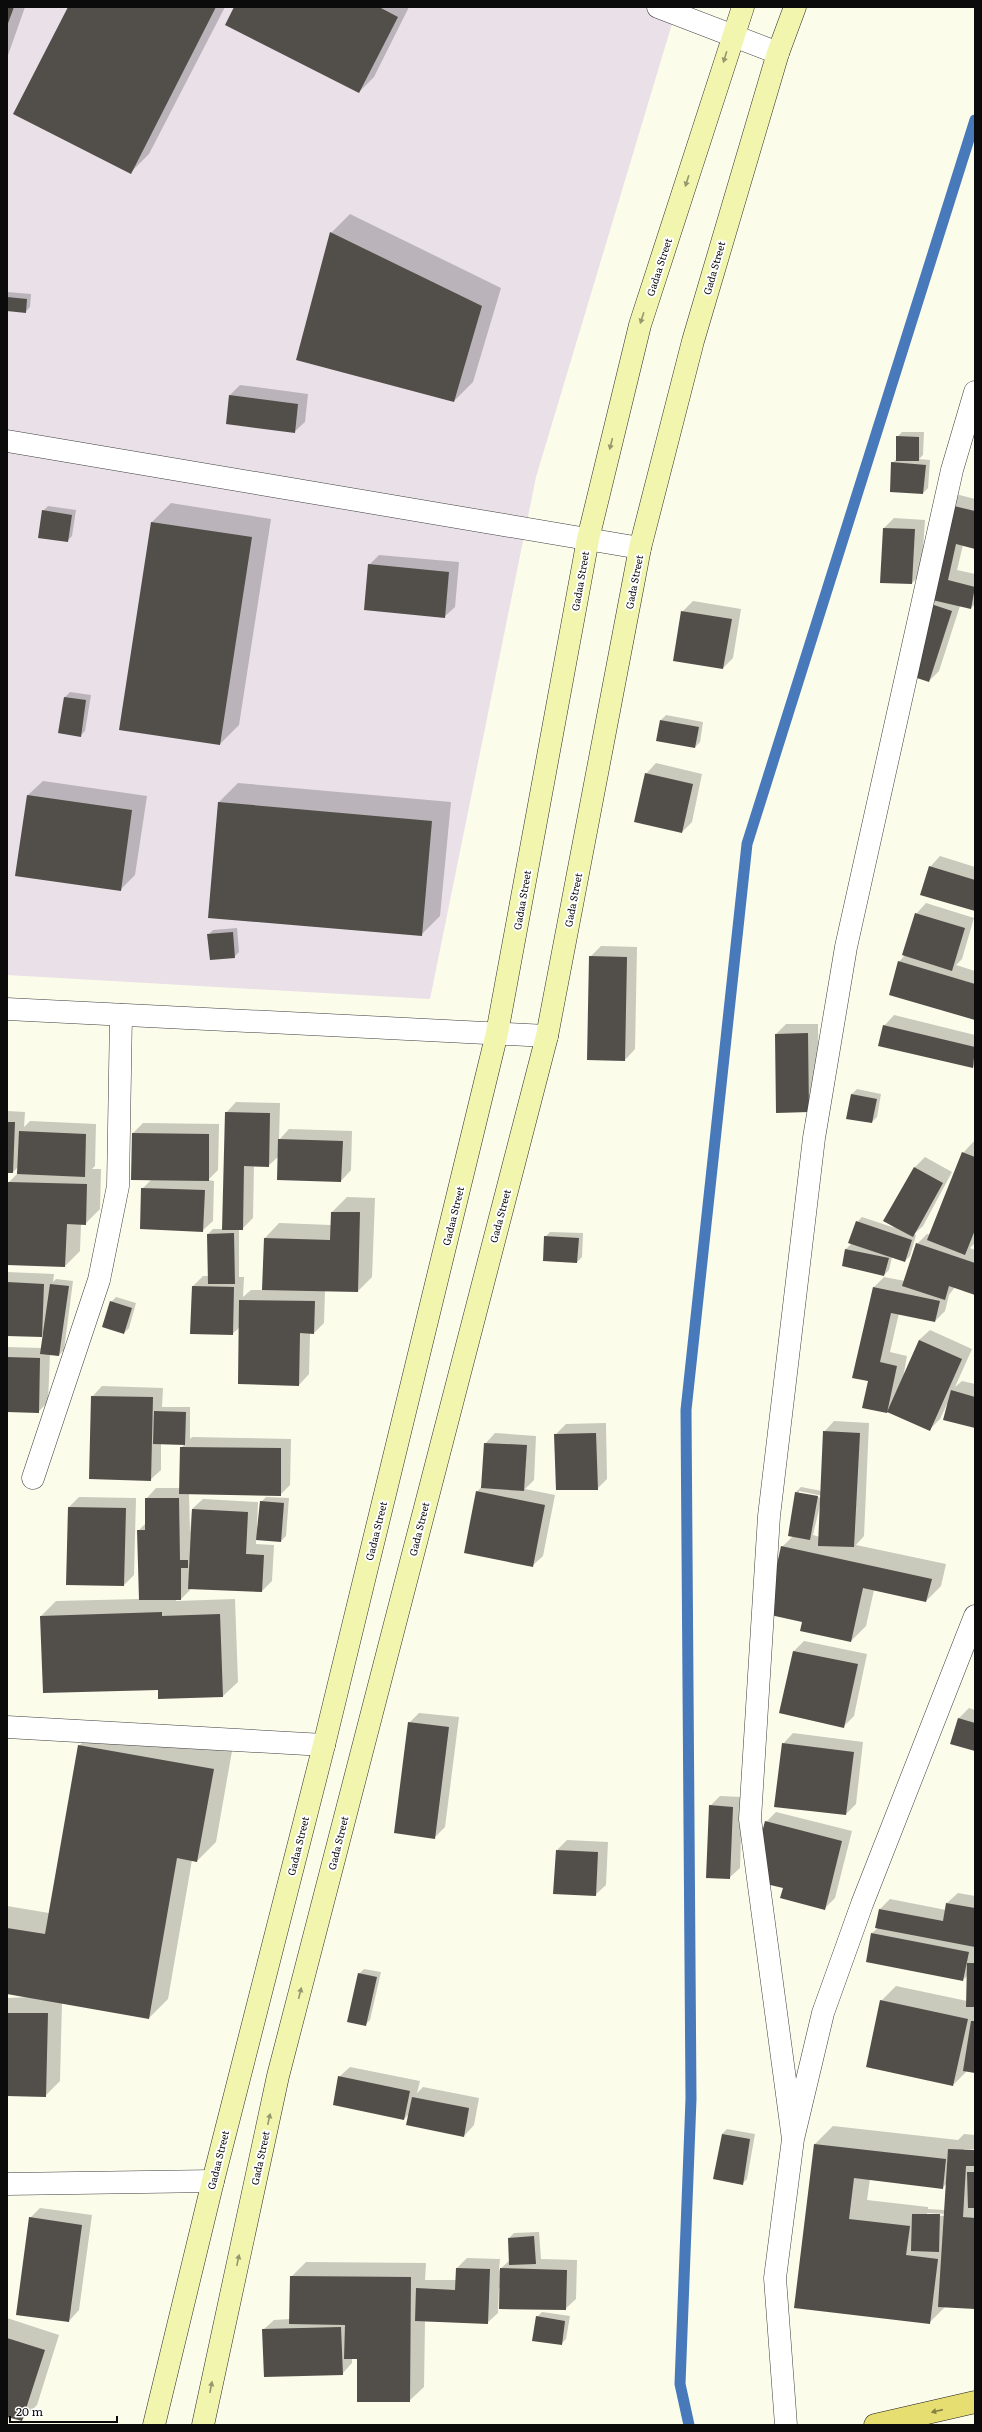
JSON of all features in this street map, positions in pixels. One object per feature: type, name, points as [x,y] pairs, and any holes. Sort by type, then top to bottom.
[{"type":"main road","name":"Gadaa Street","points":[[154,2425],[213,2181],[324,1745],[497,1033],[588,540],[640,325],[732,36],[743,7]]},
{"type":"main road","name":"Gada Street","points":[[203,2425],[278,2076],[547,1036],[640,548],[693,341],[778,53],[795,7]]},
{"type":"main road","points":[[875,2425],[975,2402]]},
{"type":"street","points":[[658,7],[778,53]]},
{"type":"street","points":[[793,2138],[750,1819],[769,1516],[814,1138],[846,947],[952,470],[975,392]]},
{"type":"street","points":[[7,441],[640,548]]},
{"type":"street","points":[[7,1009],[547,1036]]},
{"type":"street","points":[[33,1478],[99,1280],[118,1186],[121,1015]]},
{"type":"street","points":[[786,2425],[775,2278],[793,2138],[823,2013],[862,1904],[975,1616]]},
{"type":"street","points":[[7,1727],[324,1745]]},
{"type":"street","points":[[7,2184],[213,2181]]},
{"type":"shaded area","points":[[7,7],[677,7],[536,477],[430,999],[7,975]]},
{"type":"building","points":[[7,7],[14,7],[7,26]]},
{"type":"building","points":[[68,7],[216,7],[131,174],[13,114]]},
{"type":"building","points":[[234,7],[379,7],[398,17],[359,93],[225,25]]},
{"type":"building","points":[[330,232],[482,306],[454,402],[296,360]]},
{"type":"building","points":[[7,297],[27,299],[26,313],[7,311]]},
{"type":"building","points":[[229,395],[298,404],[295,433],[226,424]]},
{"type":"building","points":[[896,436],[919,437],[919,461],[896,461]]},
{"type":"building","points":[[891,462],[926,465],[923,494],[890,492]]},
{"type":"building","points":[[937,502],[975,511],[975,549],[956,544],[948,580],[975,587],[971,609],[915,596]]},
{"type":"building","points":[[42,510],[72,515],[68,542],[38,538]]},
{"type":"building","points":[[151,522],[252,537],[220,745],[119,730]]},
{"type":"building","points":[[883,528],[915,529],[912,584],[880,583]]},
{"type":"building","points":[[368,564],[449,572],[445,618],[364,610]]},
{"type":"building","points":[[922,601],[952,611],[929,682],[899,672]]},
{"type":"building","points":[[681,611],[732,619],[723,669],[673,661]]},
{"type":"building","points":[[64,697],[86,700],[81,737],[58,733]]},
{"type":"building","points":[[660,720],[699,727],[695,748],[656,741]]},
{"type":"building","points":[[645,773],[693,784],[682,833],[634,822]]},
{"type":"building","points":[[27,795],[132,810],[121,891],[15,876]]},
{"type":"building","points":[[218,802],[432,821],[422,936],[208,918]]},
{"type":"building","points":[[929,866],[975,880],[975,911],[920,895]]},
{"type":"building","points":[[915,913],[965,928],[952,971],[902,955]]},
{"type":"building","points":[[233,932],[235,958],[210,960],[207,934]]},
{"type":"building","points":[[589,956],[627,957],[625,1061],[587,1060]]},
{"type":"building","points":[[898,961],[975,984],[975,1020],[889,995]]},
{"type":"building","points":[[883,1025],[975,1047],[973,1068],[878,1046]]},
{"type":"building","points":[[808,1033],[809,1112],[776,1113],[775,1034]]},
{"type":"building","points":[[851,1094],[877,1099],[872,1123],[846,1119]]},
{"type":"building","points":[[225,1112],[270,1113],[269,1167],[244,1166],[243,1230],[222,1230]]},
{"type":"building","points":[[7,1122],[15,1122],[13,1173],[7,1173]]},
{"type":"building","points":[[19,1131],[86,1134],[85,1177],[17,1174]]},
{"type":"building","points":[[132,1133],[209,1134],[209,1181],[131,1180]]},
{"type":"building","points":[[278,1139],[343,1141],[341,1182],[277,1180]]},
{"type":"building","points":[[962,1152],[975,1157],[975,1230],[965,1255],[927,1240]]},
{"type":"building","points":[[914,1167],[943,1183],[913,1237],[883,1221]]},
{"type":"building","points":[[8,1182],[87,1184],[86,1225],[67,1224],[65,1267],[7,1265]]},
{"type":"building","points":[[141,1188],[205,1190],[203,1232],[140,1229]]},
{"type":"building","points":[[331,1212],[360,1212],[358,1292],[262,1290],[264,1238],[330,1240]]},
{"type":"building","points":[[856,1221],[912,1240],[905,1262],[848,1243]]},
{"type":"building","points":[[234,1233],[235,1284],[208,1284],[207,1234]]},
{"type":"building","points":[[544,1236],[579,1238],[577,1263],[543,1261]]},
{"type":"building","points":[[916,1243],[975,1263],[975,1295],[949,1286],[945,1300],[902,1286]]},
{"type":"building","points":[[845,1249],[889,1258],[884,1276],[842,1266]]},
{"type":"building","points":[[7,1282],[44,1284],[42,1337],[7,1336]]},
{"type":"building","points":[[50,1284],[69,1286],[59,1356],[40,1354]]},
{"type":"building","points":[[192,1286],[234,1287],[233,1335],[190,1334]]},
{"type":"building","points":[[873,1287],[940,1301],[935,1322],[891,1313],[880,1362],[897,1366],[887,1413],[862,1408],[868,1381],[852,1378]]},
{"type":"building","points":[[239,1300],[315,1301],[314,1334],[300,1333],[299,1386],[238,1384]]},
{"type":"building","points":[[110,1301],[132,1308],[124,1334],[102,1327]]},
{"type":"building","points":[[919,1340],[962,1359],[930,1431],[887,1412]]},
{"type":"building","points":[[7,1357],[40,1358],[39,1413],[7,1412]]},
{"type":"building","points":[[951,1390],[975,1397],[975,1428],[943,1420]]},
{"type":"building","points":[[91,1396],[153,1397],[151,1481],[89,1479]]},
{"type":"building","points":[[154,1411],[186,1412],[185,1445],[153,1444]]},
{"type":"building","points":[[823,1431],[860,1433],[854,1547],[818,1546]]},
{"type":"building","points":[[596,1433],[598,1490],[556,1490],[554,1434]]},
{"type":"building","points":[[484,1443],[527,1445],[524,1491],[481,1488]]},
{"type":"building","points":[[180,1447],[281,1448],[281,1496],[179,1494]]},
{"type":"building","points":[[476,1491],[545,1505],[533,1567],[464,1553]]},
{"type":"building","points":[[795,1492],[818,1496],[810,1540],[788,1536]]},
{"type":"building","points":[[145,1498],[179,1498],[180,1560],[188,1560],[188,1568],[181,1568],[181,1600],[139,1600],[137,1530],[145,1530]]},
{"type":"building","points":[[260,1501],[284,1503],[281,1542],[256,1540]]},
{"type":"building","points":[[68,1507],[126,1508],[124,1586],[66,1585]]},
{"type":"building","points":[[192,1509],[248,1512],[246,1554],[264,1555],[262,1592],[188,1589]]},
{"type":"building","points":[[781,1546],[932,1579],[926,1602],[863,1588],[851,1642],[800,1631],[802,1622],[766,1614]]},
{"type":"building","points":[[162,1612],[162,1616],[220,1614],[223,1697],[158,1699],[158,1690],[43,1693],[40,1616]]},
{"type":"building","points":[[793,1651],[858,1664],[844,1728],[779,1713]]},
{"type":"building","points":[[958,1718],[975,1723],[975,1751],[950,1744]]},
{"type":"building","points":[[408,1722],[449,1727],[435,1839],[394,1833]]},
{"type":"building","points":[[782,1743],[854,1752],[846,1815],[774,1807]]},
{"type":"building","points":[[78,1745],[214,1769],[197,1862],[177,1858],[149,2019],[7,1994],[7,1928],[45,1934]]},
{"type":"building","points":[[709,1805],[733,1807],[730,1879],[706,1878]]},
{"type":"building","points":[[765,1821],[842,1841],[825,1910],[780,1898],[783,1888],[750,1880]]},
{"type":"building","points":[[556,1850],[598,1852],[596,1896],[553,1894]]},
{"type":"building","points":[[946,1903],[975,1908],[975,1947],[875,1928],[879,1909],[943,1921]]},
{"type":"building","points":[[871,1933],[969,1952],[963,1981],[866,1962]]},
{"type":"building","points":[[967,1963],[975,1963],[975,2007],[966,2007]]},
{"type":"building","points":[[358,1973],[377,1977],[366,2026],[347,2022]]},
{"type":"building","points":[[880,2000],[968,2019],[953,2086],[866,2067]]},
{"type":"building","points":[[7,2013],[48,2013],[46,2097],[7,2096]]},
{"type":"building","points":[[971,2021],[975,2021],[975,2073],[963,2071]]},
{"type":"building","points":[[338,2076],[410,2091],[404,2120],[333,2105]]},
{"type":"building","points":[[412,2097],[469,2108],[464,2137],[406,2125]]},
{"type":"building","points":[[722,2134],[750,2139],[743,2185],[713,2179]]},
{"type":"building","points":[[814,2144],[946,2159],[943,2189],[854,2178],[849,2219],[910,2226],[906,2255],[938,2259],[930,2324],[794,2308]]},
{"type":"building","points":[[948,2149],[975,2150],[975,2166],[966,2166],[963,2217],[975,2218],[975,2309],[938,2307]]},
{"type":"building","points":[[967,2172],[975,2172],[975,2208],[968,2208]]},
{"type":"building","points":[[912,2214],[940,2214],[939,2252],[911,2251]]},
{"type":"building","points":[[29,2217],[82,2225],[69,2322],[16,2315]]},
{"type":"building","points":[[534,2236],[536,2264],[509,2265],[508,2238]]},
{"type":"building","points":[[456,2268],[490,2269],[488,2324],[415,2321],[416,2288],[455,2290]]},
{"type":"building","points":[[500,2268],[567,2270],[566,2310],[499,2309]]},
{"type":"building","points":[[290,2276],[411,2277],[410,2402],[357,2402],[357,2359],[344,2359],[345,2325],[289,2324]]},
{"type":"building","points":[[536,2316],[565,2321],[562,2345],[532,2341]]},
{"type":"building","points":[[341,2327],[343,2375],[264,2377],[262,2329]]},
{"type":"building","points":[[7,2338],[45,2350],[22,2421],[7,2417]]},
{"type":"waterway","points":[[689,2425],[680,2384],[691,2099],[686,1410],[747,844],[975,120]]}]
